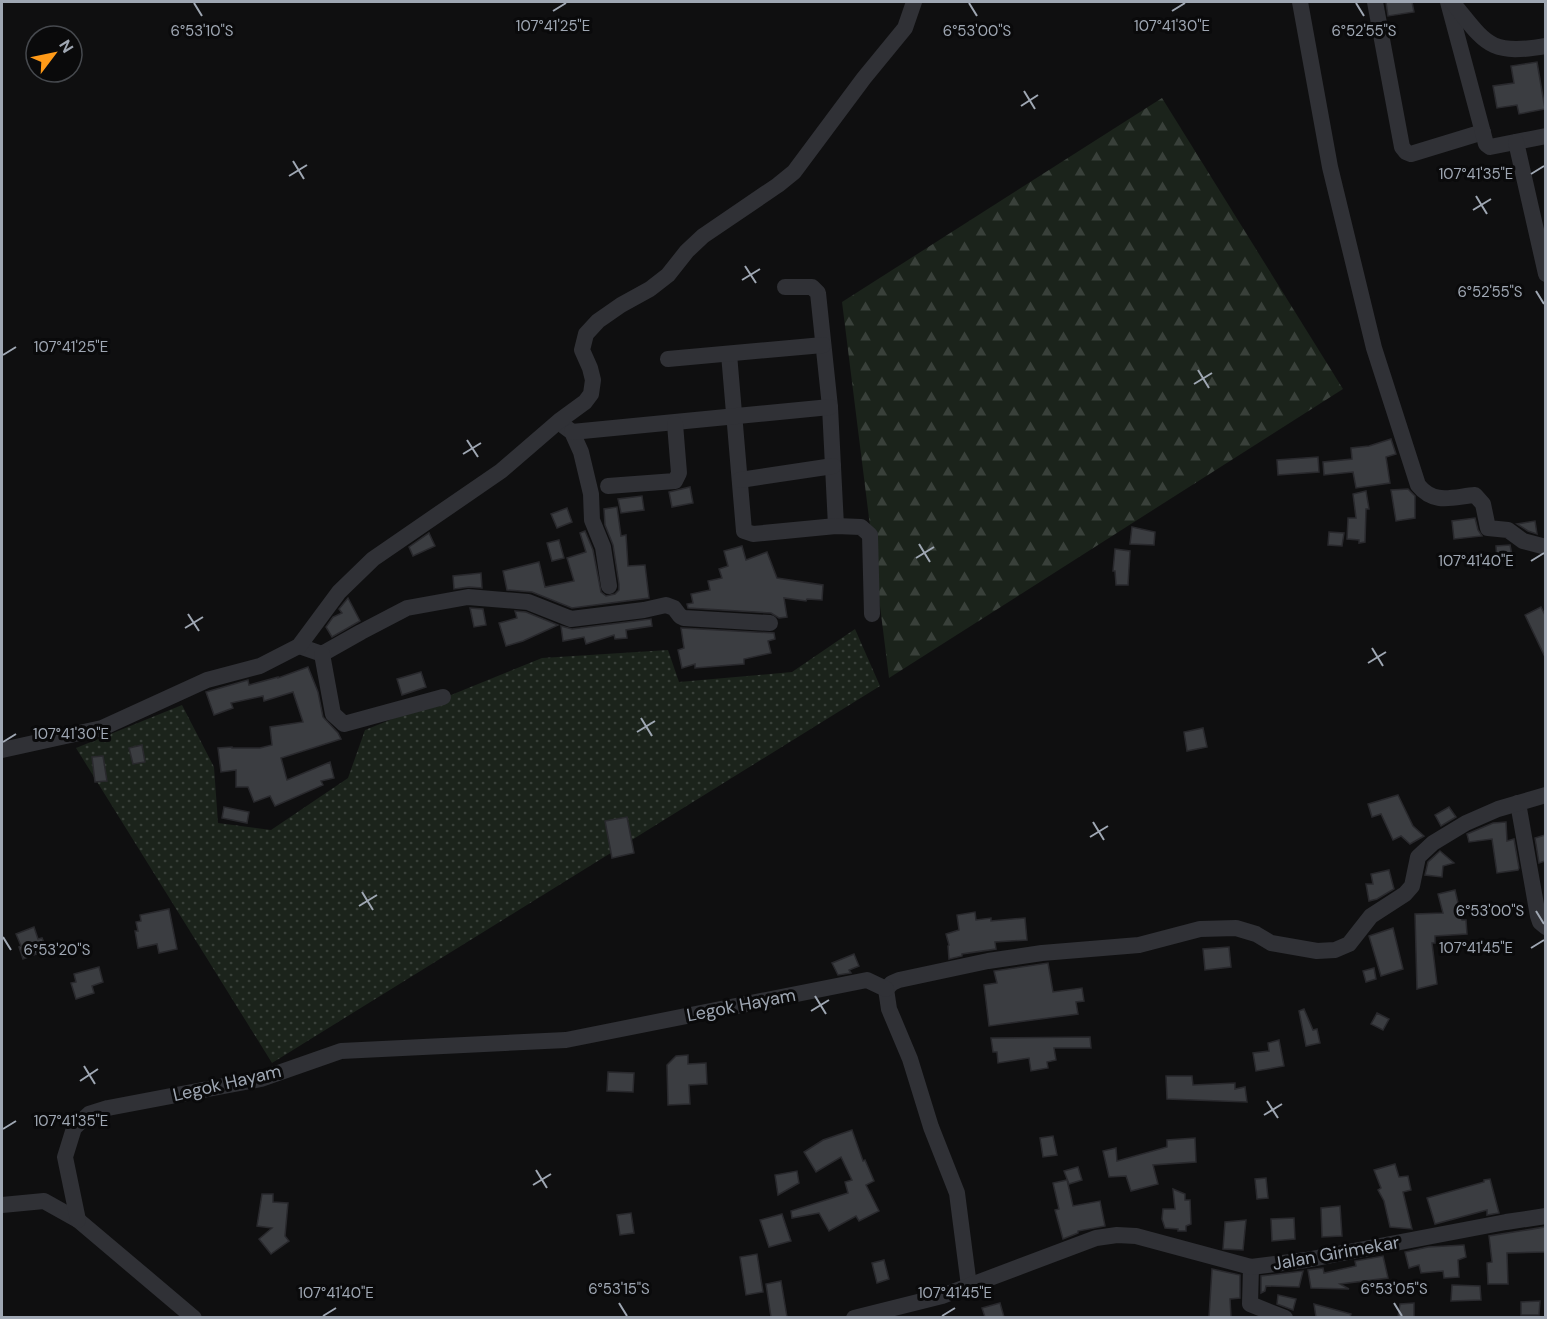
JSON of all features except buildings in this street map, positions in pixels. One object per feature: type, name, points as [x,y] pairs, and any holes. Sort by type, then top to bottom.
[{"type":"street","points":[[2,750],[102,728],[207,680],[260,666],[299,646],[339,591],[373,559],[501,471],[585,402],[591,394],[592,380],[590,368],[582,350],[586,334],[597,321],[650,289],[668,275],[687,251],[703,236],[794,172],[864,78],[905,28],[914,2]]},
{"type":"street","points":[[1300,2],[1330,167],[1374,348],[1418,485],[1426,494],[1435,499],[1475,495],[1483,504],[1488,528],[1508,530],[1523,541],[1545,547]]},
{"type":"street","points":[[1374,2],[1402,147],[1406,152],[1410,154],[1483,132]]},
{"type":"street","points":[[1448,2],[1486,144],[1490,147],[1545,136]]},
{"type":"street","points":[[1452,2],[1481,37],[1495,47],[1516,50],[1545,46]]},
{"type":"street","points":[[1516,142],[1545,274]]},
{"type":"street","points":[[785,287],[812,287],[818,293],[830,407],[836,526]]},
{"type":"street","points":[[668,359],[823,345]]},
{"type":"street","points":[[729,354],[744,531],[753,534],[836,526],[861,526],[870,536],[872,614]]},
{"type":"street","points":[[573,432],[675,424],[830,407]]},
{"type":"street","points":[[559,422],[573,432],[581,452],[591,494],[592,520],[603,546],[609,586]]},
{"type":"street","points":[[608,486],[671,482],[678,478],[675,424]]},
{"type":"street","points":[[740,480],[833,466]]},
{"type":"street","points":[[299,646],[322,654],[407,608],[468,597],[528,602],[571,619],[666,605],[674,608],[684,618],[770,623]]},
{"type":"street","points":[[322,654],[333,714],[344,724],[443,697]]},
{"type":"street","points":[[969,1286],[957,1193],[924,1107],[910,1059],[889,1009],[886,989],[892,983],[988,961],[1042,953],[1139,945],[1200,929],[1236,928],[1256,934],[1271,944],[1317,951],[1335,950],[1349,944],[1371,915],[1405,894],[1412,886],[1418,857],[1433,843],[1466,823],[1545,795]]},
{"type":"street","points":[[1518,803],[1538,916],[1545,927]]},
{"type":"street","name":"Legok Hayam","points":[[78,1220],[65,1157],[74,1128],[89,1114],[108,1108],[261,1079],[341,1051],[566,1040],[867,980],[886,989]]},
{"type":"street","points":[[2,1205],[44,1201],[78,1220],[195,1317]]},
{"type":"street","name":"Jalan Girimekar","points":[[854,1317],[889,1314],[1096,1238],[1118,1235],[1136,1236],[1251,1267],[1306,1260],[1545,1216]]},
{"type":"street","points":[[1251,1267],[1250,1311],[1286,1317]]},
{"type":"green space","points":[[1162,98],[1343,389],[889,678],[842,302]]},
{"type":"green space","points":[[855,629],[880,686],[272,1063],[76,748],[182,705],[214,767],[218,823],[271,830],[348,778],[365,730],[542,658],[668,650],[679,682],[792,672]]}]
